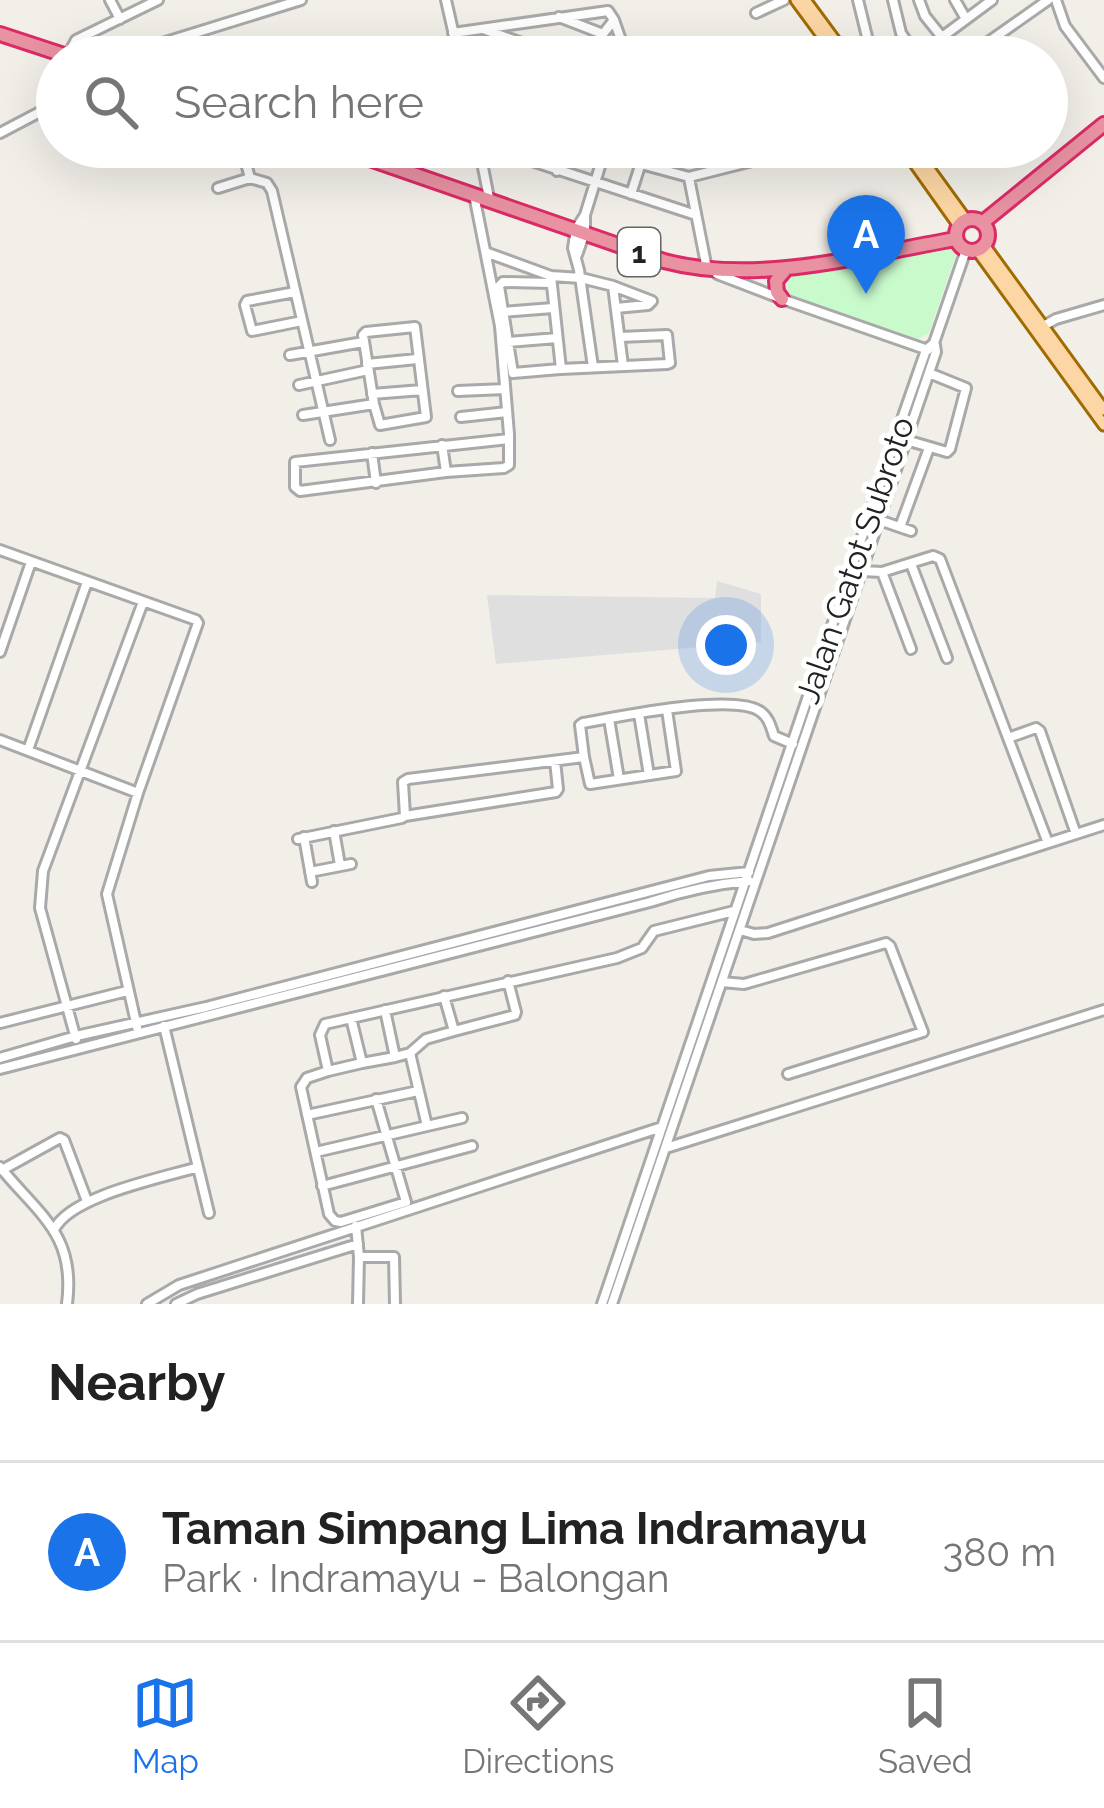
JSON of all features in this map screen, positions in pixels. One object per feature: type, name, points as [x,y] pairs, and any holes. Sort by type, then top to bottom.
[{"type":"highway","points":[[0,34],[36,43]]},
{"type":"highway","points":[[1068,153],[1104,124]]},
{"type":"highway","name":"1","points":[[396,168],[664,261],[709,271],[787,268],[960,228],[974,219],[982,223]]},
{"type":"highway","points":[[960,228],[976,249],[988,236],[982,223],[1050,168]]},
{"type":"highway","points":[[782,299],[776,281],[787,268]]},
{"type":"main road","points":[[796,0],[823,36]]},
{"type":"main road","points":[[805,0],[832,36]]},
{"type":"main road","points":[[918,168],[960,228]]},
{"type":"main road","points":[[925,168],[960,228]]},
{"type":"main road","points":[[976,249],[1046,325],[1104,410]]},
{"type":"main road","points":[[1046,325],[1104,424]]},
{"type":"street","points":[[110,0],[120,19]]},
{"type":"street","points":[[93,36],[155,0]]},
{"type":"street","points":[[185,36],[302,0]]},
{"type":"street","points":[[446,0],[454,36]]},
{"type":"street","points":[[756,13],[784,0]]},
{"type":"street","points":[[858,0],[867,36]]},
{"type":"street","points":[[893,0],[903,36]]},
{"type":"street","points":[[919,0],[940,36]]},
{"type":"street","points":[[955,0],[966,19]]},
{"type":"street","points":[[999,36],[1052,0],[1065,26],[1104,78]]},
{"type":"street","points":[[942,36],[991,1]]},
{"type":"street","points":[[453,33],[608,11],[620,36]]},
{"type":"street","points":[[559,17],[603,34],[614,20]]},
{"type":"street","points":[[482,28],[504,36]]},
{"type":"street","points":[[0,134],[36,114]]},
{"type":"street","points":[[247,168],[250,178]]},
{"type":"street","points":[[483,168],[490,200]]},
{"type":"street","points":[[548,168],[696,215]]},
{"type":"street","points":[[593,367],[573,248],[599,168]]},
{"type":"street","points":[[631,194],[640,168]]},
{"type":"street","points":[[656,168],[689,177],[718,168]]},
{"type":"street","points":[[689,177],[709,271],[932,349]]},
{"type":"street","points":[[218,188],[250,178],[267,183],[272,190],[330,440]]},
{"type":"street","points":[[474,195],[500,326],[509,439],[507,467],[297,491],[295,487],[295,462],[509,439]]},
{"type":"street","name":"Jalan Gatot Subroto","points":[[602,1304],[932,349],[976,249]]},
{"type":"street","points":[[486,253],[551,280]]},
{"type":"street","points":[[616,308],[652,301],[581,278],[500,284],[513,374],[669,364],[665,334],[620,338]]},
{"type":"street","points":[[551,280],[561,369]]},
{"type":"street","points":[[614,286],[623,366]]},
{"type":"street","points":[[295,292],[244,305],[252,331],[302,321]]},
{"type":"street","points":[[1046,325],[1104,305]]},
{"type":"street","points":[[503,312],[553,308]]},
{"type":"street","points":[[415,327],[426,418],[380,425],[363,342],[366,332],[415,327]]},
{"type":"street","points":[[508,342],[557,338]]},
{"type":"street","points":[[290,356],[363,342]]},
{"type":"street","name":"Jalan Gatot Subroto","points":[[842,616],[906,440],[907,421],[929,373],[932,349]]},
{"type":"street","points":[[299,385],[417,358]]},
{"type":"street","points":[[906,440],[946,452],[950,449],[966,388],[929,373]]},
{"type":"street","points":[[458,391],[506,389]]},
{"type":"street","points":[[303,415],[422,390]]},
{"type":"street","points":[[460,417],[507,412]]},
{"type":"street","points":[[442,445],[446,472]]},
{"type":"street","points":[[900,527],[929,448]]},
{"type":"street","points":[[372,454],[376,482]]},
{"type":"street","points":[[879,520],[911,531]]},
{"type":"street","points":[[0,550],[196,620],[199,626],[107,894],[137,1028]]},
{"type":"street","points":[[862,571],[882,572],[933,556],[940,559],[1048,843]]},
{"type":"street","points":[[0,652],[31,562]]},
{"type":"street","points":[[911,565],[947,658]]},
{"type":"street","points":[[882,572],[911,649]]},
{"type":"street","points":[[28,750],[87,582]]},
{"type":"street","points":[[79,1048],[39,898],[43,871],[143,602]]},
{"type":"street","name":"Jalan Gatot Subroto","points":[[612,1304],[740,930],[791,744],[837,630]]},
{"type":"street","points":[[667,710],[677,770],[590,784],[581,723],[609,718],[667,710],[718,704],[743,704],[761,712],[777,739],[791,744]]},
{"type":"street","points":[[639,714],[649,775]]},
{"type":"street","points":[[609,718],[620,779]]},
{"type":"street","points":[[1007,738],[1040,730],[1076,834]]},
{"type":"street","points":[[0,740],[138,793]]},
{"type":"street","points":[[405,816],[402,787],[408,779],[584,758]]},
{"type":"street","points":[[351,864],[311,877],[301,838],[554,793],[558,789],[555,761]]},
{"type":"street","points":[[740,930],[768,933],[1104,825]]},
{"type":"street","points":[[334,831],[340,866]]},
{"type":"street","points":[[0,1069],[709,876],[752,877]]},
{"type":"street","points":[[328,1071],[320,1030],[325,1024],[617,958],[642,948],[654,931],[735,910]]},
{"type":"street","points":[[722,982],[744,984],[862,949],[890,946],[923,1031],[788,1074]]},
{"type":"street","points":[[508,981],[513,1016],[426,1039],[410,1053],[328,1071],[303,1082],[329,1214],[338,1222],[407,1205],[662,1129]]},
{"type":"street","points":[[0,1023],[127,992]]},
{"type":"street","points":[[444,996],[454,1030]]},
{"type":"street","points":[[385,1010],[395,1057]]},
{"type":"street","points":[[667,1145],[1104,1010]]},
{"type":"street","points":[[0,1058],[76,1036],[164,1026],[206,1011]]},
{"type":"street","points":[[351,1018],[362,1063]]},
{"type":"street","points":[[164,1026],[209,1213]]},
{"type":"street","points":[[410,1053],[428,1126]]},
{"type":"street","points":[[307,1115],[418,1091]]},
{"type":"street","points":[[376,1099],[407,1205]]},
{"type":"street","points":[[316,1152],[462,1118]]},
{"type":"street","points":[[67,1304],[65,1254],[54,1230],[1,1170],[60,1138],[87,1201]]},
{"type":"street","points":[[322,1186],[472,1146]]},
{"type":"street","points":[[54,1230],[60,1218],[87,1201],[198,1167]]},
{"type":"street","points":[[147,1304],[179,1286],[356,1227],[407,1205]]},
{"type":"street","points":[[356,1227],[358,1304]]},
{"type":"street","points":[[176,1304],[357,1243]]},
{"type":"street","points":[[359,1257],[394,1257],[395,1304]]},
{"type":"shaded area","points":[[717,581],[761,594],[761,642],[496,664],[487,595],[715,598]]},
{"type":"green space","points":[[950,249],[956,254],[929,333],[918,339],[794,298],[787,291],[794,273]]},
{"type":"place","name":"Taman Simpang Lima Indramayu","points":[[866,294]]}]
